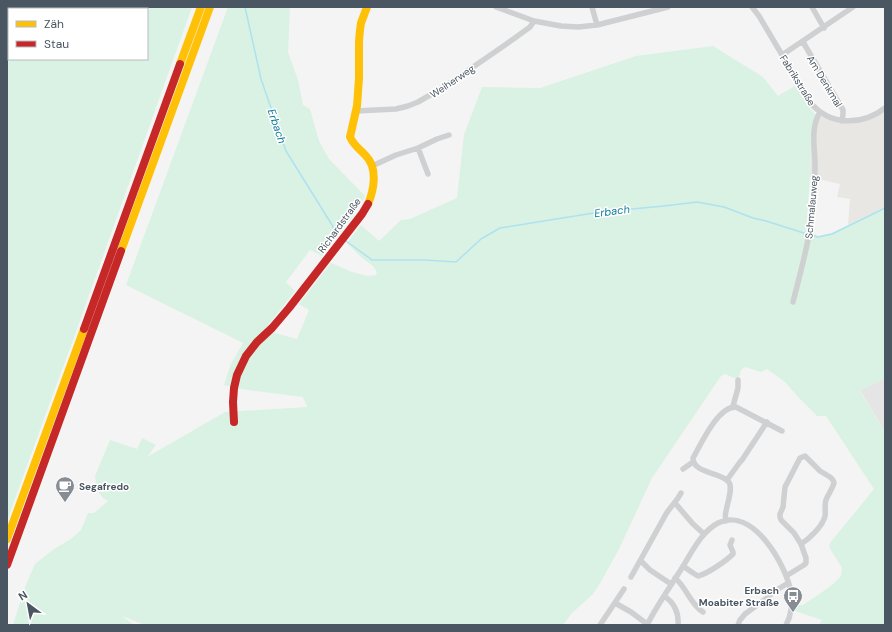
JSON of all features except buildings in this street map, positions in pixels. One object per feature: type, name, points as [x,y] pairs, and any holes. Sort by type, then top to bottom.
[{"type":"main road","points":[[7,539],[201,7]]},
{"type":"main road","points":[[7,566],[210,7]]},
{"type":"main road","points":[[367,7],[360,30],[359,78],[356,111],[350,137],[354,146],[368,157],[372,166]]},
{"type":"main road","name":"Richardstraße","points":[[234,422],[232,408],[235,383],[245,358],[251,349],[284,314],[366,207],[372,190],[372,166]]},
{"type":"street","points":[[496,7],[534,21],[572,27],[596,25],[668,7]]},
{"type":"street","points":[[592,7],[596,25]]},
{"type":"street","name":"Fabrikstraße","points":[[752,7],[759,16],[810,102],[816,109],[835,119],[850,121],[860,120],[878,113],[885,108]]},
{"type":"street","points":[[812,7],[824,28]]},
{"type":"street","points":[[782,55],[854,7]]},
{"type":"street","name":"Weiherweg","points":[[356,111],[396,109],[418,102],[444,87],[505,45],[530,27],[534,21]]},
{"type":"street","name":"Am Denkmal","points":[[802,42],[843,110],[842,121]]},
{"type":"street","name":"Schmalauweg","points":[[793,302],[809,235],[815,179],[813,132],[814,124],[820,112]]},
{"type":"street","points":[[372,166],[396,155],[418,148],[449,135]]},
{"type":"street","points":[[418,148],[428,174]]},
{"type":"street","points":[[733,406],[738,388],[738,380]]},
{"type":"street","points":[[683,469],[693,462],[693,458],[712,424],[720,414],[730,407],[736,407],[782,430]]},
{"type":"street","points":[[727,480],[767,422]]},
{"type":"street","points":[[786,576],[806,563],[806,558],[801,544],[780,517],[783,507],[785,488],[800,458],[805,456],[820,471],[830,477],[834,483],[826,501],[824,518],[822,522],[809,538],[801,544]]},
{"type":"street","points":[[693,462],[702,470],[715,473],[727,480],[731,485],[726,511],[726,521]]},
{"type":"street","points":[[631,577],[666,514],[681,493]]},
{"type":"street","points":[[675,503],[693,524],[704,534]]},
{"type":"street","points":[[615,603],[631,612],[647,624],[704,534],[719,523],[734,520],[742,522],[762,535],[774,552],[786,576],[791,591],[792,600],[789,621],[786,625]]},
{"type":"street","points":[[683,566],[698,576],[706,574],[722,564],[733,554],[730,545],[732,540]]},
{"type":"street","points":[[641,561],[650,570],[671,584]]},
{"type":"street","points":[[675,578],[681,583],[695,606],[703,612]]},
{"type":"street","points":[[738,625],[740,620],[746,614],[772,593],[788,583]]},
{"type":"street","points":[[600,625],[624,589]]},
{"type":"street","points":[[664,596],[671,602],[676,611],[678,625]]},
{"type":"shaded area","points":[[883,112],[885,113],[885,207],[848,225],[850,199],[837,197],[840,184],[810,177],[811,135],[816,115],[840,122]]},
{"type":"shaded area","points":[[885,378],[885,432],[860,390]]},
{"type":"green space","points":[[7,7],[192,7],[72,343],[7,521]]},
{"type":"green space","points":[[228,7],[290,7],[288,52],[298,80],[303,105],[310,109],[319,141],[329,159],[365,196],[353,216],[322,256],[310,250],[286,282],[295,291],[266,328],[271,332],[297,339],[309,310],[299,304],[331,263],[352,272],[367,276],[376,275],[377,272],[373,266],[362,258],[347,243],[361,225],[379,241],[401,220],[410,219],[457,198],[464,135],[482,87],[540,88],[636,56],[713,46],[763,77],[778,96],[795,86],[816,115],[811,135],[810,177],[806,230],[818,236],[832,233],[885,207],[885,378],[860,391],[885,432],[885,625],[819,625],[822,620],[795,611],[795,605],[803,605],[833,584],[841,576],[842,568],[829,547],[830,543],[874,489],[826,416],[817,416],[785,382],[767,369],[761,372],[745,367],[741,370],[739,377],[734,378],[725,374],[721,376],[652,478],[619,549],[599,585],[593,594],[572,613],[563,625],[145,625],[122,616],[134,625],[13,625],[25,587],[35,564],[54,549],[71,539],[81,530],[88,513],[94,513],[108,501],[103,498],[97,490],[95,476],[110,440],[137,449],[142,438],[156,445],[147,457],[225,412],[307,407],[303,397],[241,389],[224,385],[231,364],[243,343],[126,285]]},
{"type":"waterway","name":"Erbach","points":[[245,7],[261,79],[286,151],[337,233]]},
{"type":"waterway","name":"Erbach","points":[[346,241],[372,260],[424,260],[456,262],[481,239],[500,228],[600,212],[697,202],[724,207],[753,218],[807,234]]},
{"type":"waterway","name":"Erbach","points":[[811,235],[818,237],[832,234],[885,208]]},
{"type":"traffic: slow","points":[[180,64],[201,7]]},
{"type":"traffic: slow","points":[[121,251],[210,7]]},
{"type":"traffic: slow","points":[[367,7],[360,30],[357,106],[350,137],[355,145],[370,161],[372,167],[374,179],[368,204]]},
{"type":"traffic: slow","points":[[7,539],[84,329]]},
{"type":"traffic: jam","points":[[84,329],[180,64]]},
{"type":"traffic: jam","points":[[234,422],[234,388],[237,375],[246,356],[289,308],[362,214],[368,204]]},
{"type":"traffic: jam","points":[[7,565],[121,251]]},
{"type":"place","name":"Segafredo","points":[[65,503]]},
{"type":"place","name":"Erbach Moabiter Straße","points":[[793,613]]}]
